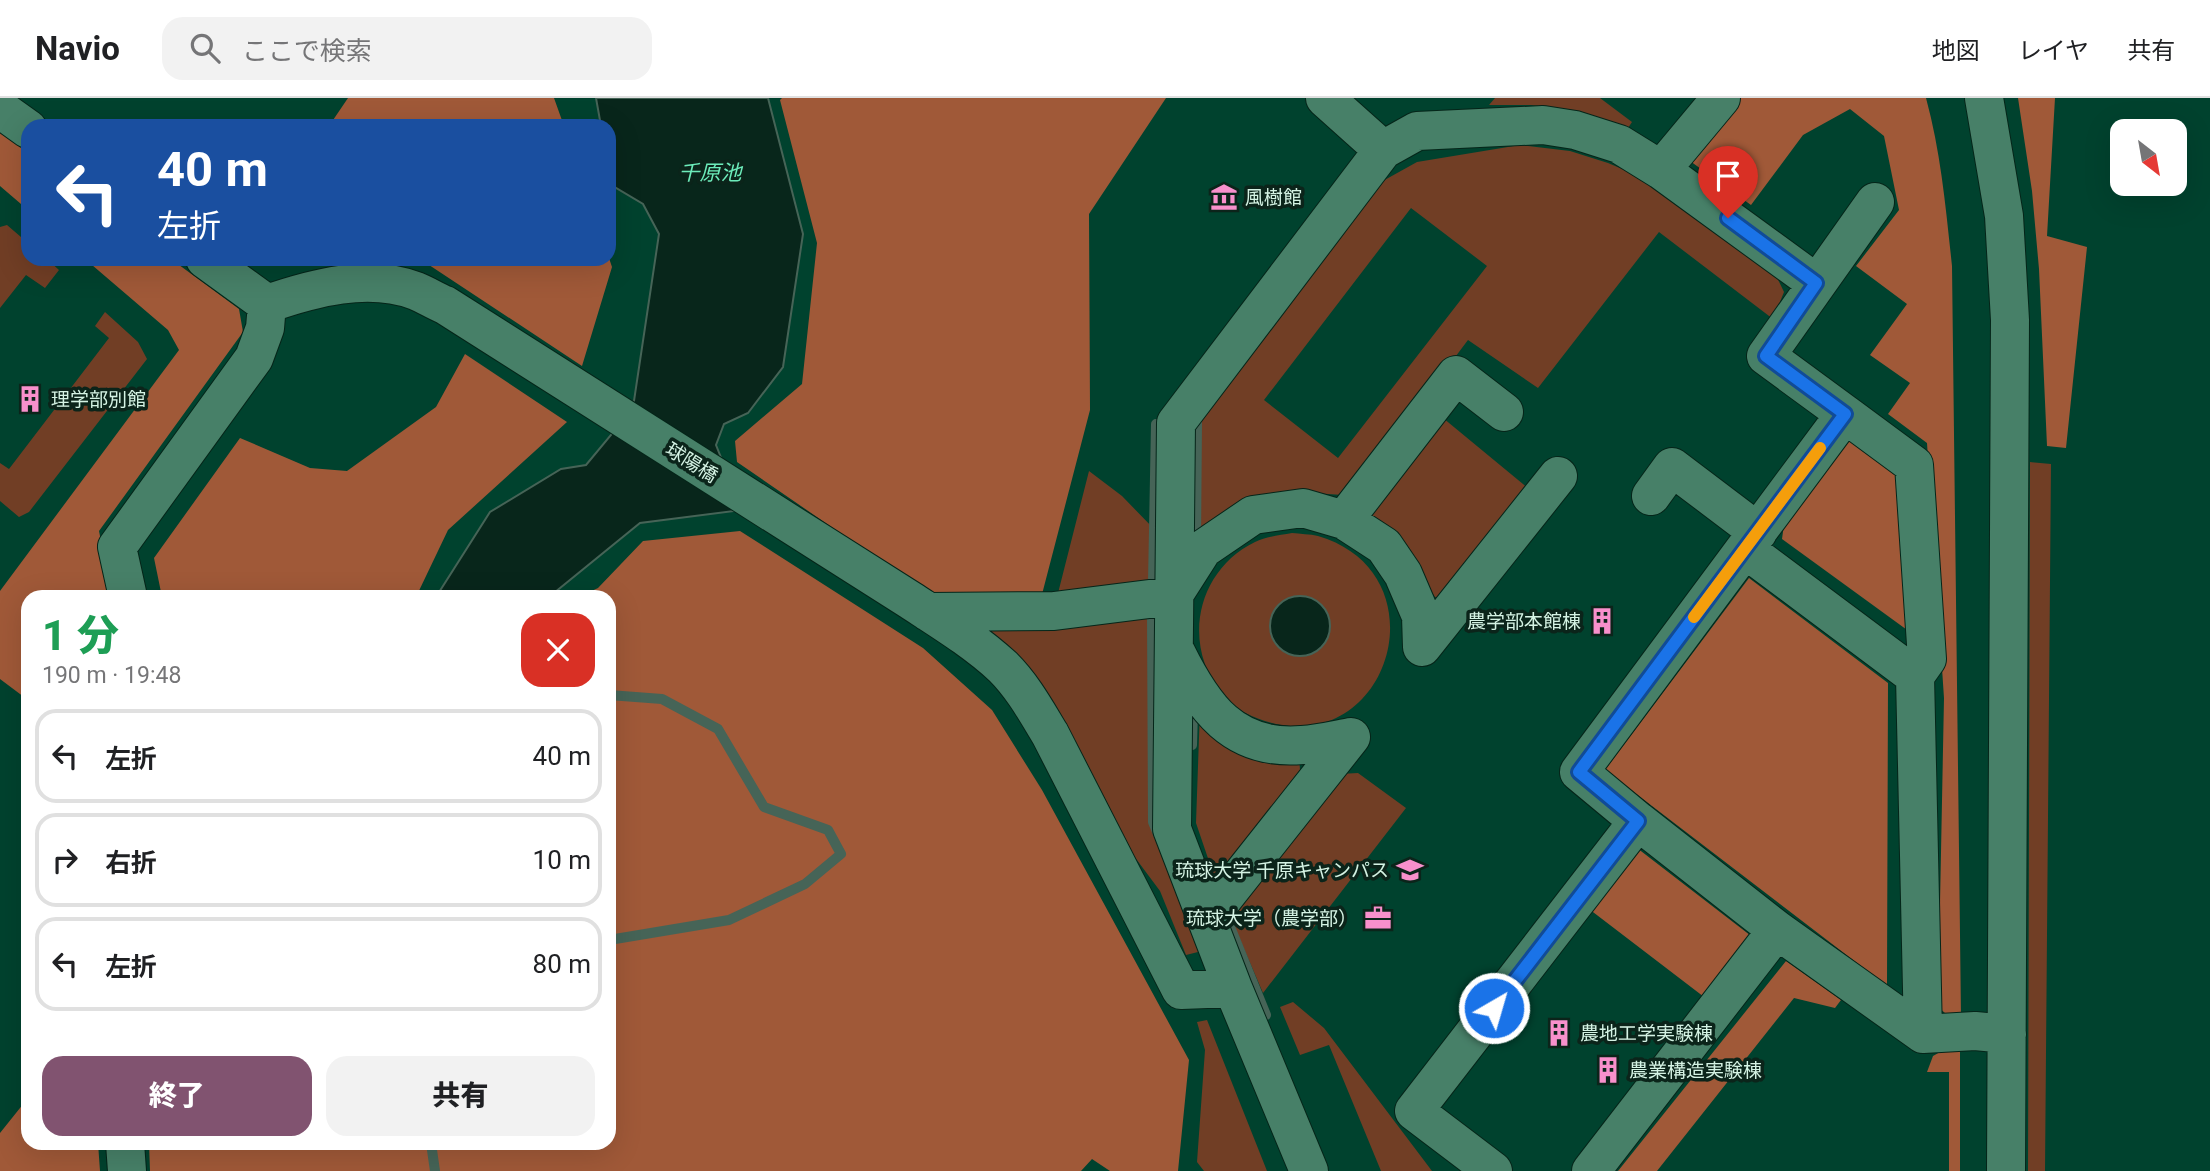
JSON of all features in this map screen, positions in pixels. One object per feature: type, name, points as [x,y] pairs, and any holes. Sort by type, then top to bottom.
[{"type":"street","points":[[1325,98],[1383,150]]},
{"type":"street","points":[[1309,1171],[1233,988],[1172,829],[1176,423],[1383,150],[1417,131],[1443,98]]},
{"type":"street","points":[[1661,170],[1720,98]]},
{"type":"street","points":[[1984,98],[2004,216],[2010,320],[2006,1171]]},
{"type":"street","points":[[0,109],[21,124]]},
{"type":"street","points":[[1417,131],[1544,125],[1575,130],[1619,144],[1661,170],[1816,283]]},
{"type":"street","points":[[1875,202],[1766,356],[1914,465],[1927,659],[1915,676],[1923,1034]]},
{"type":"street","points":[[126,590],[117,547],[254,358],[265,328],[267,304],[215,266]]},
{"type":"street","name":"球陽橋","points":[[267,304],[297,294],[352,283],[381,283],[414,291],[445,305],[919,606],[977,646],[1004,668],[1027,695],[1050,734],[1181,990],[1233,988]]},
{"type":"street","points":[[1344,520],[1456,376],[1504,412]]},
{"type":"street","points":[[1845,414],[1579,772],[1777,930],[1923,1034],[1975,1031],[2007,1034]]},
{"type":"street","points":[[1651,496],[1672,467],[1752,540],[1915,676]]},
{"type":"street","points":[[1173,596],[1203,549],[1253,515],[1303,508],[1344,520],[1384,546],[1403,574],[1421,616],[1422,647],[1558,476]]},
{"type":"street","points":[[919,606],[1054,611],[1173,596]]},
{"type":"street","points":[[1174,647],[1194,688],[1221,721],[1256,742],[1300,746],[1350,737],[1206,919]]},
{"type":"street","points":[[1493,1171],[1414,1111],[1638,821]]},
{"type":"street","points":[[1591,1171],[1777,930]]},
{"type":"street","points":[[126,1150],[127,1171]]},
{"type":"shaded area","points":[[348,98],[554,98],[562,119],[334,119]]},
{"type":"shaded area","points":[[1166,98],[1089,214],[1090,410],[1040,602],[939,601],[737,462],[735,441],[802,384],[817,243],[780,100]]},
{"type":"shaded area","points":[[1495,98],[1600,98],[1632,122],[1628,128],[1579,111],[1531,105],[1489,105]]},
{"type":"shaded area","points":[[1739,98],[1926,98],[1936,140],[1952,266],[1961,1018],[1945,1013],[1938,1007],[1944,698],[1927,443],[1888,414],[1910,383],[1870,355],[1907,304],[1856,266],[1899,210],[1884,136],[1850,109],[1803,135],[1751,205],[1690,161]]},
{"type":"shaded area","points":[[2018,98],[2055,98],[2047,236],[2087,247],[2066,448],[2047,446],[2039,269],[2032,191]]},
{"type":"shaded area","points":[[0,132],[21,148],[21,204],[0,186]]},
{"type":"shaded area","points":[[1520,145],[1570,151],[1608,163],[1653,182],[1772,267],[1784,292],[1773,319],[1659,232],[1538,388],[1468,340],[1356,489],[1343,495],[1312,493],[1196,543],[1197,422],[1372,187],[1417,162]],"holes":[[[1411,208],[1487,266],[1338,458],[1264,400]]]},
{"type":"shaded area","points":[[7,225],[21,237],[21,266],[55,266],[59,270],[45,288],[26,275],[0,308],[0,227]]},
{"type":"shaded area","points":[[93,266],[181,266],[239,309],[243,332],[99,531],[111,590],[21,590],[21,695],[0,679],[0,591],[179,350],[168,330]]},
{"type":"shaded area","points":[[431,266],[612,266],[582,366]]},
{"type":"shaded area","points":[[105,312],[138,342],[147,359],[29,512],[19,517],[0,501],[0,463],[9,469],[109,338],[95,326]]},
{"type":"shaded area","points":[[465,354],[567,422],[448,530],[419,590],[161,590],[154,558],[240,438],[310,468],[347,471],[436,407]]},
{"type":"shaded area","points":[[1443,418],[1529,489],[1444,597],[1435,597],[1407,545],[1369,513]]},
{"type":"shaded area","points":[[1845,437],[1901,477],[1914,635],[1782,539],[1785,517]]},
{"type":"shaded area","points":[[2030,462],[2051,464],[2045,1171],[2028,1171]]},
{"type":"shaded area","points":[[1089,471],[1122,496],[1155,530],[1153,582],[1055,605]]},
{"type":"shaded area","points":[[740,531],[923,648],[992,710],[1042,790],[1189,1060],[1178,1171],[1110,1171],[1092,1159],[1081,1171],[150,1171],[149,1150],[616,1150],[616,590],[594,590],[643,541]]},
{"type":"shaded area","points":[[1292,533],[1318,536],[1356,555],[1380,584],[1390,618],[1387,653],[1373,685],[1349,710],[1316,725],[1276,724],[1253,717],[1227,700],[1209,674],[1199,631],[1201,610],[1208,589],[1235,555],[1255,542]]},
{"type":"shaded area","points":[[1749,578],[1888,683],[1887,986],[1605,770]]},
{"type":"shaded area","points":[[1152,613],[1153,822],[1202,951],[1186,955],[1160,891],[1125,844],[981,619]]},
{"type":"shaded area","points":[[1200,709],[1299,757],[1300,770],[1215,879],[1196,823]]},
{"type":"shaded area","points":[[1358,773],[1406,808],[1263,993],[1229,914],[1340,774]]},
{"type":"shaded area","points":[[1637,848],[1755,939],[1708,1000],[1589,909]]},
{"type":"shaded area","points":[[1786,961],[1841,1000],[1835,1008],[1794,998],[1657,1171],[1618,1171]]},
{"type":"shaded area","points":[[1293,1002],[1324,1028],[1432,1171],[1381,1171],[1329,1045],[1300,1055],[1280,1007]]},
{"type":"shaded area","points":[[1207,1020],[1267,1171],[1204,1171],[1197,1162],[1205,1050],[1197,1022]]},
{"type":"shaded area","points":[[1960,1047],[1960,1171],[1949,1171],[1949,1072],[1927,1072],[1933,1056],[1947,1048]]},
{"type":"shaded area","points":[[21,1107],[21,1150],[98,1150],[100,1171],[0,1171],[0,1133]]},
{"type":"water","name":"千原池","points":[[596,98],[768,98],[803,234],[783,367],[748,413],[724,424],[716,445],[742,510],[640,523],[558,590],[440,590],[490,512],[561,469],[586,465],[634,401],[659,234],[643,204],[616,188],[616,119],[600,119]]},
{"type":"water","points":[[1294,596],[1306,596],[1325,609],[1330,626],[1328,638],[1317,651],[1306,656],[1294,656],[1275,643],[1270,632],[1270,620],[1283,601]]},
{"type":"waterway","points":[[1196,542],[1197,422]]},
{"type":"waterway","points":[[1153,582],[1156,424]]},
{"type":"waterway","points":[[1152,613],[1153,822],[1158,834]]},
{"type":"waterway","points":[[616,696],[662,699],[718,729],[764,807],[828,830],[841,854],[805,884],[729,920],[616,939]]},
{"type":"waterway","points":[[1192,745],[1193,712]]},
{"type":"waterway","points":[[1226,917],[1266,1015]]},
{"type":"waterway","points":[[432,1150],[435,1171]]},
{"type":"slow traffic","points":[[1694,617],[1820,448]]},
{"type":"place","name":"風樹館","points":[[1224,197]]},
{"type":"place","name":"理学部別館","points":[[30,399]]},
{"type":"place","name":"農学部本館棟","points":[[1602,621]]},
{"type":"place","name":"琉球大学 千原キャンパス","points":[[1410,870]]},
{"type":"place","name":"琉球大学（農学部）","points":[[1378,918]]},
{"type":"place","name":"農地工学実験棟","points":[[1559,1033]]},
{"type":"place","name":"農業構造実験棟","points":[[1608,1070]]},
{"type":"route","points":[[1494,1008],[1638,821],[1579,772],[1845,414],[1766,356],[1816,283],[1728,218]]}]
